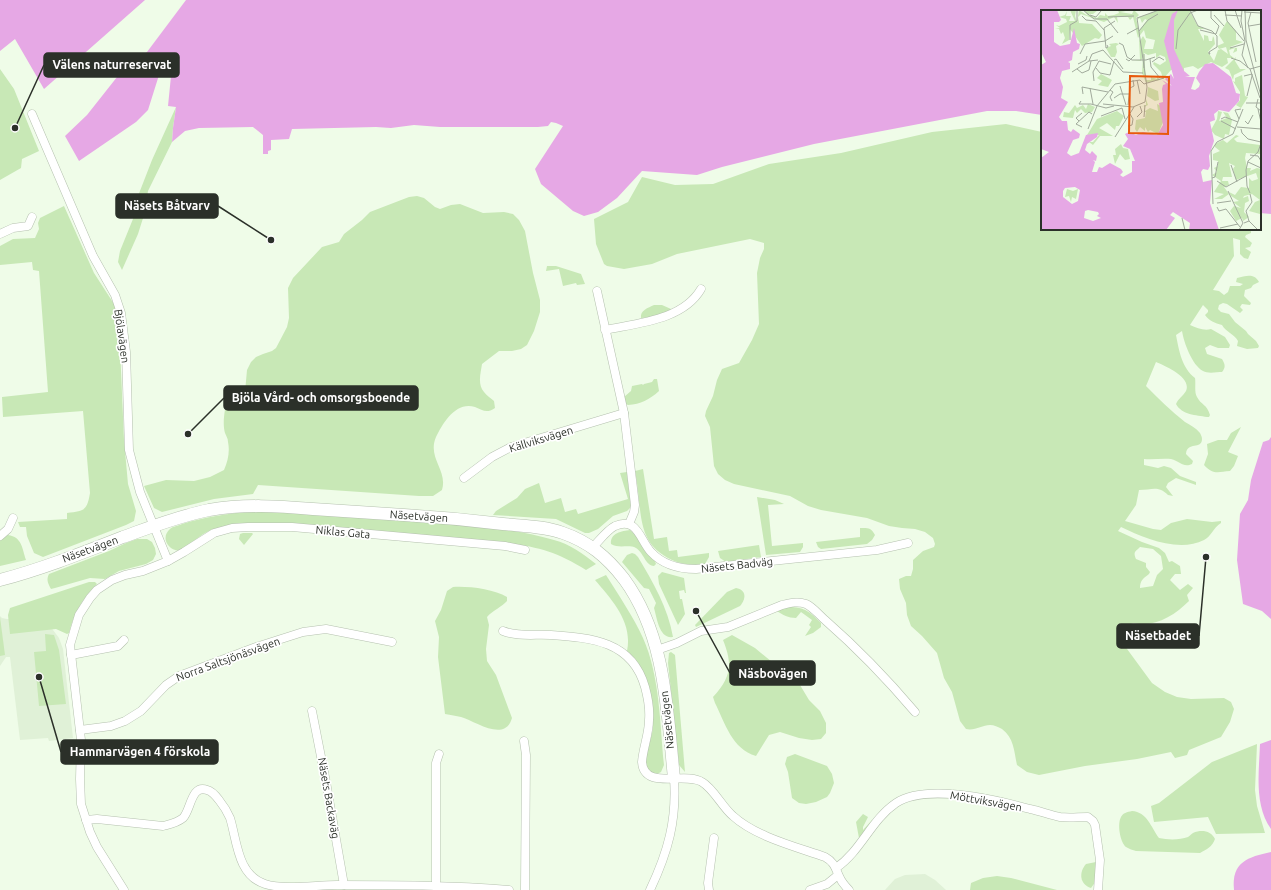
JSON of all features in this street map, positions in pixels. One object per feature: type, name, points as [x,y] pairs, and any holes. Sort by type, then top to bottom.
[{"type":"street","name":"Bjölavägen","points":[[32,114],[93,256],[115,295],[121,313],[126,352],[129,450],[140,492],[168,561]]},
{"type":"street","points":[[0,234],[13,228],[28,226],[32,217]]},
{"type":"street","points":[[605,330],[642,322],[673,313],[692,301],[701,289]]},
{"type":"street","points":[[593,547],[614,527],[629,524],[635,505],[624,413],[597,291]]},
{"type":"street","name":"Källviksvägen","points":[[464,478],[501,451],[624,413]]},
{"type":"street","name":"Näsetvägen","points":[[0,580],[84,552],[180,517],[210,510],[234,507],[267,506],[454,518],[549,529],[563,533],[593,547],[605,558],[623,578],[635,597],[645,618],[657,650],[665,696],[674,778]]},
{"type":"street","points":[[0,536],[8,529],[13,518]]},
{"type":"street","name":"Näsets Badväg","points":[[629,524],[635,528],[651,552],[669,565],[686,569],[716,568],[862,552],[908,543]]},
{"type":"street","name":"Niklas Gata","points":[[124,890],[97,848],[86,820],[81,804],[80,794],[80,730],[70,645],[76,621],[84,606],[97,590],[112,580],[143,571],[168,561],[214,532],[232,528],[292,527],[505,546],[525,550]]},
{"type":"street","points":[[657,650],[701,631],[728,627],[788,603],[801,603],[808,605],[832,626],[896,689],[915,712]]},
{"type":"street","name":"Norra Saltsjönäsvägen","points":[[80,730],[111,726],[125,721],[141,711],[163,688],[179,676],[256,647],[303,632],[326,629],[392,642]]},
{"type":"street","points":[[503,631],[517,634],[551,635],[594,640],[624,652],[639,671],[648,700],[649,730],[642,757],[642,766],[649,776],[659,778],[689,778],[702,782],[739,821],[783,842],[831,860],[849,890]]},
{"type":"street","points":[[71,655],[118,646],[124,640]]},
{"type":"street","name":"Näsets Backaväg","points":[[312,712],[344,885]]},
{"type":"street","points":[[524,742],[526,755],[525,890]]},
{"type":"street","points":[[436,887],[436,763],[439,754]]},
{"type":"street","points":[[650,890],[670,839],[675,797],[674,778]]},
{"type":"street","points":[[86,820],[97,818],[164,826],[182,819],[189,809],[195,792],[200,789],[208,790],[216,796],[227,811],[239,856],[247,871],[258,881],[266,884],[280,887],[344,885],[399,888],[436,887],[509,890]]},
{"type":"street","name":"Möttviksvägen","points":[[810,890],[827,884],[880,818],[895,803],[918,795],[952,793],[1019,806],[1058,817],[1088,817],[1095,825],[1099,854],[1098,890]]},
{"type":"street","points":[[709,890],[708,883],[714,838]]},
{"type":"shaded area","points":[[0,0],[145,0],[44,89],[15,39],[0,51]]},
{"type":"shaded area","points":[[186,0],[1271,0],[1271,214],[1261,213],[1261,10],[1041,10],[1041,115],[1016,111],[987,111],[814,144],[722,167],[697,175],[642,171],[617,198],[598,212],[584,216],[573,211],[541,184],[535,169],[563,126],[551,122],[548,126],[538,127],[440,127],[414,125],[391,128],[292,129],[289,139],[271,140],[271,150],[268,151],[268,154],[263,154],[263,135],[253,127],[199,128],[185,131],[172,142],[176,107],[168,106],[173,56],[165,56],[148,110],[136,122],[79,161],[65,136],[87,115],[121,72],[147,52]]},
{"type":"shaded area","points":[[1271,437],[1271,619],[1262,611],[1243,604],[1237,560],[1240,514],[1248,500],[1251,480],[1263,442],[1269,440]]},
{"type":"shaded area","points":[[0,616],[7,619],[41,618],[47,622],[59,638],[63,649],[73,738],[49,741],[48,738],[20,740],[10,657],[6,657],[0,666]]},
{"type":"shaded area","points":[[1271,740],[1271,829],[1262,810],[1259,777],[1260,744]]},
{"type":"shaded area","points":[[1271,852],[1271,890],[1234,890],[1235,873],[1238,867],[1248,859]]},
{"type":"shaded area","points":[[925,874],[935,880],[946,890],[885,890],[895,879],[905,875]]},
{"type":"green space","points":[[0,69],[14,89],[39,151],[22,159],[21,168],[0,180]]},
{"type":"green space","points":[[176,107],[172,142],[148,191],[144,215],[138,234],[122,270],[118,262],[120,251],[135,214],[138,196],[152,160]]},
{"type":"green space","points":[[1006,124],[1041,132],[1041,230],[1251,231],[1251,233],[1245,237],[1252,243],[1250,247],[1245,248],[1251,252],[1248,259],[1244,258],[1240,254],[1240,240],[1233,238],[1234,256],[1213,290],[1219,291],[1224,295],[1228,292],[1230,286],[1240,286],[1243,284],[1236,282],[1237,278],[1252,276],[1257,279],[1259,282],[1251,288],[1245,290],[1244,296],[1251,303],[1250,305],[1242,304],[1240,307],[1243,310],[1240,313],[1223,303],[1219,305],[1218,309],[1221,312],[1229,314],[1235,322],[1256,341],[1259,346],[1258,348],[1247,349],[1237,346],[1238,341],[1222,325],[1208,319],[1205,315],[1208,310],[1203,305],[1190,325],[1208,330],[1211,329],[1225,337],[1230,345],[1229,348],[1218,348],[1210,345],[1205,348],[1207,354],[1222,359],[1225,366],[1222,372],[1212,373],[1203,371],[1199,368],[1189,353],[1182,331],[1176,335],[1184,364],[1195,378],[1196,395],[1210,415],[1207,417],[1194,415],[1179,408],[1176,404],[1186,391],[1187,386],[1185,381],[1177,373],[1156,362],[1146,386],[1185,422],[1198,431],[1201,434],[1202,439],[1200,444],[1192,446],[1187,450],[1186,454],[1193,461],[1192,464],[1184,465],[1171,459],[1144,459],[1144,465],[1158,468],[1164,466],[1171,468],[1180,476],[1196,482],[1196,485],[1176,478],[1168,483],[1166,487],[1173,496],[1168,495],[1158,489],[1139,490],[1136,505],[1125,521],[1161,530],[1171,523],[1187,519],[1212,522],[1221,521],[1221,523],[1206,539],[1194,544],[1184,545],[1162,542],[1140,536],[1121,527],[1118,531],[1159,548],[1165,553],[1169,562],[1172,561],[1180,566],[1181,574],[1175,574],[1170,580],[1180,590],[1188,584],[1193,588],[1187,595],[1189,601],[1170,616],[1163,620],[1148,624],[1133,623],[1127,626],[1119,638],[1152,683],[1165,692],[1177,697],[1191,699],[1224,698],[1231,702],[1234,709],[1230,722],[1221,737],[1189,750],[1187,755],[1175,758],[1171,752],[1039,775],[1027,772],[1017,765],[1009,736],[1002,729],[990,725],[966,729],[960,721],[952,692],[944,678],[937,653],[911,626],[907,615],[906,603],[900,589],[899,579],[906,576],[911,576],[913,560],[923,551],[934,547],[935,544],[933,538],[925,532],[915,529],[889,526],[867,518],[821,510],[808,506],[790,496],[734,484],[725,480],[718,474],[714,466],[710,427],[705,416],[722,369],[739,363],[759,324],[757,273],[760,258],[764,249],[764,243],[750,239],[677,254],[652,264],[624,269],[607,266],[604,264],[596,244],[594,219],[628,202],[642,177],[675,185],[713,184],[769,164],[841,153],[932,132]],"holes":[[[1140,547],[1153,549],[1161,556],[1163,569],[1157,575],[1153,586],[1140,588],[1142,581],[1150,572],[1146,567],[1146,563],[1136,559],[1135,552]]]},
{"type":"green space","points":[[417,196],[424,198],[440,209],[451,205],[460,204],[483,213],[504,212],[513,214],[519,220],[525,231],[540,300],[540,312],[534,331],[527,345],[521,349],[512,351],[499,351],[482,364],[480,378],[482,389],[494,401],[495,408],[487,411],[475,407],[462,407],[451,414],[436,437],[434,451],[442,476],[442,490],[433,496],[419,496],[258,485],[253,494],[214,499],[162,512],[154,508],[144,486],[166,480],[194,481],[210,477],[224,470],[229,452],[229,445],[224,425],[228,397],[237,396],[245,392],[247,370],[251,362],[256,357],[276,348],[287,327],[289,318],[288,288],[293,278],[322,247],[339,242],[344,234],[370,212],[409,197]]},
{"type":"green space","points":[[64,206],[94,273],[114,304],[119,324],[124,440],[128,484],[136,511],[134,521],[126,525],[43,557],[34,553],[27,536],[26,527],[20,527],[18,522],[67,519],[67,513],[81,511],[86,507],[90,493],[83,411],[3,417],[2,397],[48,392],[39,271],[33,270],[32,262],[0,265],[0,246],[13,239],[35,238],[39,229],[38,223],[40,218]]},
{"type":"green space","points":[[547,266],[556,266],[581,274],[585,284],[577,285],[576,283],[563,286],[559,269],[546,271]]},
{"type":"green space","points":[[654,305],[662,305],[671,309],[670,311],[653,317],[641,318],[643,311]]},
{"type":"green space","points":[[654,379],[657,379],[659,391],[641,403],[626,404],[624,397],[631,391],[632,386],[643,385],[652,382]]},
{"type":"green space","points":[[1241,427],[1228,452],[1238,456],[1230,471],[1213,472],[1207,468],[1204,465],[1208,454],[1207,444],[1218,440],[1227,440],[1231,433]]},
{"type":"green space","points":[[643,469],[654,539],[667,537],[669,551],[677,550],[678,557],[709,553],[709,557],[705,564],[683,564],[672,560],[663,555],[650,543],[646,536],[640,511],[635,471]]},
{"type":"green space","points":[[627,472],[631,507],[627,511],[613,516],[598,529],[589,533],[585,533],[556,519],[493,515],[496,511],[517,498],[525,489],[539,483],[545,503],[561,498],[565,512],[576,509],[578,514],[628,499],[620,473]]},
{"type":"green space","points":[[757,497],[775,500],[784,504],[768,505],[772,546],[803,543],[803,547],[800,552],[766,555]]},
{"type":"green space","points":[[252,511],[356,516],[504,529],[560,542],[576,550],[596,564],[586,570],[548,551],[506,543],[281,523],[243,524],[215,529],[203,534],[179,551],[170,547],[166,541],[167,532],[174,527],[207,518]]},
{"type":"green space","points":[[860,528],[870,529],[875,535],[867,544],[821,549],[818,547],[816,542],[860,537]]},
{"type":"green space","points":[[630,530],[646,552],[655,561],[656,564],[654,566],[646,561],[636,548],[611,544],[612,537],[614,535]]},
{"type":"green space","points":[[240,534],[253,534],[244,545],[239,539]]},
{"type":"green space","points":[[8,535],[13,536],[19,541],[26,560],[0,566],[0,538]]},
{"type":"green space","points":[[137,539],[147,539],[152,542],[156,554],[153,560],[146,564],[119,571],[105,579],[90,578],[51,589],[48,583],[49,574]]},
{"type":"green space","points":[[759,545],[761,557],[726,562],[720,558],[718,551]]},
{"type":"green space","points":[[632,553],[638,557],[664,606],[673,637],[668,637],[665,635],[659,627],[654,608],[656,603],[649,589],[644,588],[622,562],[627,555]]},
{"type":"green space","points":[[662,572],[684,578],[686,593],[684,590],[679,591],[685,614],[678,625],[659,584],[658,576]]},
{"type":"green space","points":[[606,575],[626,606],[639,630],[649,653],[653,668],[658,701],[664,765],[661,772],[657,774],[649,772],[645,762],[653,729],[653,710],[640,667],[627,651],[627,630],[620,612],[595,580]]},
{"type":"green space","points":[[89,582],[95,582],[97,584],[79,607],[73,619],[69,633],[67,634],[56,629],[10,634],[8,615],[10,608]]},
{"type":"green space","points":[[453,587],[481,589],[502,594],[507,597],[507,601],[505,603],[487,617],[489,625],[486,649],[487,661],[496,675],[512,718],[508,725],[503,729],[496,730],[481,726],[461,717],[445,714],[438,657],[439,637],[435,621],[441,610],[447,591]]},
{"type":"green space","points":[[736,588],[740,589],[744,593],[744,598],[740,606],[696,627],[695,625],[727,592]]},
{"type":"green space","points":[[789,607],[807,611],[821,623],[821,627],[813,633],[805,636],[811,627],[809,625],[812,620],[801,612],[796,618],[786,616],[777,611]]},
{"type":"green space","points":[[0,617],[5,655],[0,656]]},
{"type":"green space","points":[[45,634],[54,635],[59,650],[66,704],[39,706],[34,652],[46,651]]},
{"type":"green space","points":[[732,635],[755,648],[800,685],[809,700],[820,711],[826,723],[826,733],[821,739],[812,740],[799,738],[780,732],[769,735],[756,756],[741,748],[735,741],[726,727],[713,697],[727,677],[729,664],[723,640]]},
{"type":"green space","points":[[671,652],[675,655],[685,772],[679,765],[668,663],[669,653]]},
{"type":"green space","points":[[1257,744],[1255,790],[1257,806],[1265,833],[1216,834],[1208,817],[1154,822],[1151,806],[1159,803],[1212,762]]},
{"type":"green space","points":[[795,754],[827,766],[832,774],[834,783],[827,797],[816,802],[806,804],[799,803],[792,798],[788,772],[785,764],[787,757]]},
{"type":"green space","points":[[1132,811],[1145,817],[1159,838],[1181,839],[1188,837],[1192,833],[1203,831],[1213,836],[1215,839],[1214,842],[1211,846],[1200,853],[1132,850],[1124,845],[1119,828],[1122,816],[1125,813]]},
{"type":"green space","points":[[863,814],[868,817],[863,830],[873,820],[859,838],[856,822]]},
{"type":"green space","points":[[1096,862],[1096,881],[1091,888],[1084,884],[1081,874],[1086,864]]},
{"type":"green space","points":[[997,876],[1011,878],[1057,890],[970,890],[971,883],[983,878]]},
{"type":"place","name":"Välens naturreservat","points":[[15,128]]},
{"type":"place","name":"Näsets Båtvarv","points":[[271,240]]},
{"type":"place","name":"Bjöla Vård- och omsorgsboende","points":[[188,434]]},
{"type":"place","name":"Näsetbadet","points":[[1206,557]]},
{"type":"place","name":"Näsbovägen","points":[[696,611]]},
{"type":"place","name":"Hammarvägen 4 förskola","points":[[39,677]]}]
